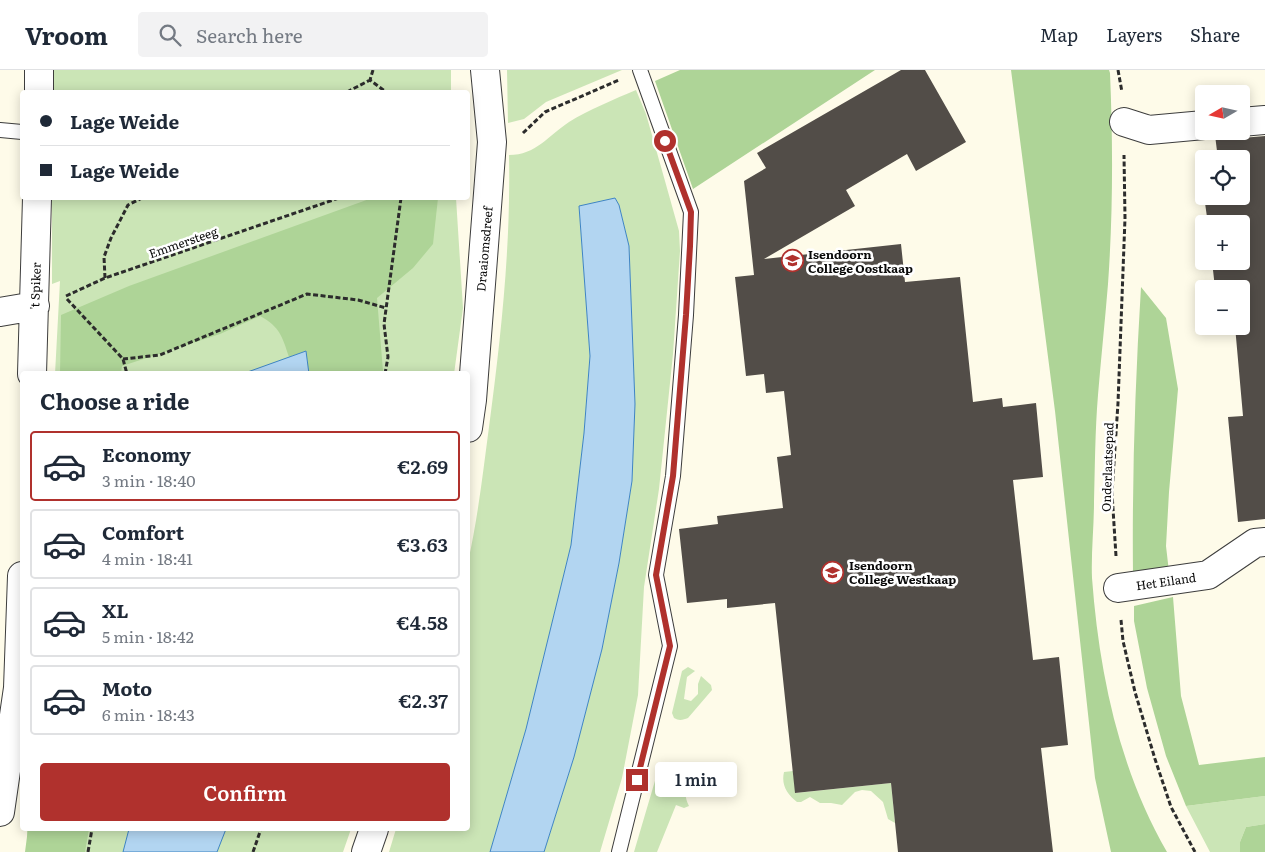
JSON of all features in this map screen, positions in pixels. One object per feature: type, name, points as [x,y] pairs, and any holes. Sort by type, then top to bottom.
[{"type":"street","points":[[39,70],[39,90]]},
{"type":"street","name":"Draaiomsdreef","points":[[470,414],[492,142],[485,70]]},
{"type":"street","points":[[1250,121],[1265,120]]},
{"type":"street","points":[[1124,122],[1148,130],[1195,126]]},
{"type":"street","name":"'t Spiker","points":[[32,371],[37,200]]},
{"type":"street","points":[[0,312],[35,306]]},
{"type":"street","name":"Het Eiland","points":[[1118,588],[1208,575],[1255,543],[1265,542]]},
{"type":"street","points":[[0,812],[9,687],[20,593]]},
{"type":"street","points":[[366,852],[373,831]]},
{"type":"lane","points":[[619,852],[670,646],[656,575],[673,476],[686,315],[691,212],[640,70]]},
{"type":"lane","points":[[0,130],[20,132]]},
{"type":"path","points":[[352,90],[370,80],[373,70]]},
{"type":"path","name":"Onderlaatsepad","points":[[1118,70],[1124,103],[1125,218],[1118,403],[1112,493],[1123,641],[1135,692],[1171,807],[1195,852]]},
{"type":"path","points":[[492,142],[515,140],[545,112],[622,79]]},
{"type":"path","points":[[370,80],[383,90]]},
{"type":"path","points":[[105,278],[104,258],[111,238],[128,205],[138,200]]},
{"type":"path","name":"Emmersteeg","points":[[123,359],[65,297],[105,278],[333,200]]},
{"type":"path","points":[[386,371],[388,357],[384,324],[401,200]]},
{"type":"path","points":[[125,371],[123,359],[160,355],[307,294],[358,300],[386,308]]},
{"type":"path","points":[[88,852],[92,831]]},
{"type":"path","points":[[253,852],[260,831]]},
{"type":"green space","points":[[53,70],[451,70],[451,90],[52,90]]},
{"type":"green space","points":[[507,70],[622,70],[546,102],[524,119],[508,123]]},
{"type":"green space","points":[[680,70],[875,70],[693,189],[655,81]]},
{"type":"green space","points":[[1011,70],[1109,70],[1110,73],[1112,205],[1108,284],[1096,422],[1092,578],[1100,649],[1114,719],[1136,787],[1150,820],[1167,852],[1111,852],[1095,778],[1055,411]]},
{"type":"green space","points":[[636,90],[646,114],[679,231],[680,251],[673,354],[659,489],[644,587],[638,695],[622,778],[600,852],[544,852],[574,757],[602,649],[619,563],[632,481],[635,404],[629,246],[619,205],[615,198],[579,207],[590,356],[584,433],[571,545],[526,729],[490,852],[389,852],[395,831],[470,831],[470,552],[480,494],[501,325],[507,257],[509,155],[527,152],[541,144],[569,122]]},
{"type":"green space","points":[[52,200],[456,200],[463,308],[454,371],[55,371],[60,281],[52,284]]},
{"type":"green space","points":[[366,200],[438,200],[433,244],[413,268],[377,298],[383,371],[309,371],[306,351],[289,357],[276,328],[260,316],[220,334],[122,366],[121,371],[60,371],[61,315],[129,286]]},
{"type":"green space","points":[[1141,287],[1166,318],[1178,389],[1166,546],[1169,572],[1133,576],[1134,432]]},
{"type":"green space","points":[[1173,597],[1181,696],[1199,765],[1265,757],[1265,796],[1186,806],[1166,756],[1147,688],[1134,621],[1134,606]]},
{"type":"green space","points":[[688,667],[695,671],[687,677],[684,699],[691,701],[698,694],[698,684],[701,676],[711,685],[712,690],[688,718],[678,720],[674,718],[672,713],[682,671]]},
{"type":"green space","points":[[689,768],[695,773],[686,789],[689,806],[684,808],[676,805],[657,852],[634,852],[657,774],[664,771]]},
{"type":"green space","points":[[793,771],[796,793],[891,783],[895,823],[888,819],[883,802],[871,791],[862,790],[855,792],[842,805],[820,803],[810,797],[797,802],[790,796],[783,781],[784,772]]},
{"type":"green space","points":[[1265,796],[1265,824],[1246,827],[1240,842],[1240,852],[1210,852],[1186,806]]},
{"type":"green space","points":[[1265,824],[1265,852],[1240,852],[1240,842],[1246,827]]},
{"type":"green space","points":[[27,831],[350,831],[343,852],[53,852],[27,837]]},
{"type":"green space","points":[[28,831],[89,831],[85,852],[25,852]]},
{"type":"water","points":[[615,198],[619,205],[629,246],[635,404],[632,481],[619,563],[602,649],[574,757],[544,852],[490,852],[526,729],[571,545],[584,433],[590,356],[579,206]]},
{"type":"water","points":[[306,351],[309,371],[250,371]]},
{"type":"water","points":[[128,831],[225,831],[217,852],[123,852]]},
{"type":"building","points":[[901,70],[925,70],[966,142],[916,171],[907,154],[846,190],[855,206],[764,259],[901,244],[905,282],[960,277],[973,402],[1002,398],[1003,407],[1036,403],[1043,477],[1013,480],[1033,660],[1059,657],[1068,745],[1041,748],[1053,852],[898,852],[891,783],[795,793],[775,603],[727,608],[727,599],[687,603],[679,529],[718,524],[717,516],[783,508],[777,457],[791,455],[784,391],[766,393],[764,374],[746,376],[735,277],[754,275],[744,181],[766,168],[757,153]]},
{"type":"building","points":[[1265,136],[1265,519],[1238,522],[1228,417],[1243,416],[1236,335],[1250,335],[1250,280],[1214,280],[1213,270],[1250,270],[1250,215],[1207,215],[1205,205],[1250,205],[1250,150],[1217,150],[1216,140],[1250,140],[1250,137]]},
{"type":"place","name":"Isendoorn College Oostkaap","points":[[792,261]]},
{"type":"place","name":"Isendoorn College Westkaap","points":[[833,572]]},
{"type":"route","points":[[637,780],[670,646],[656,575],[673,476],[690,246],[691,212],[665,141]]}]
